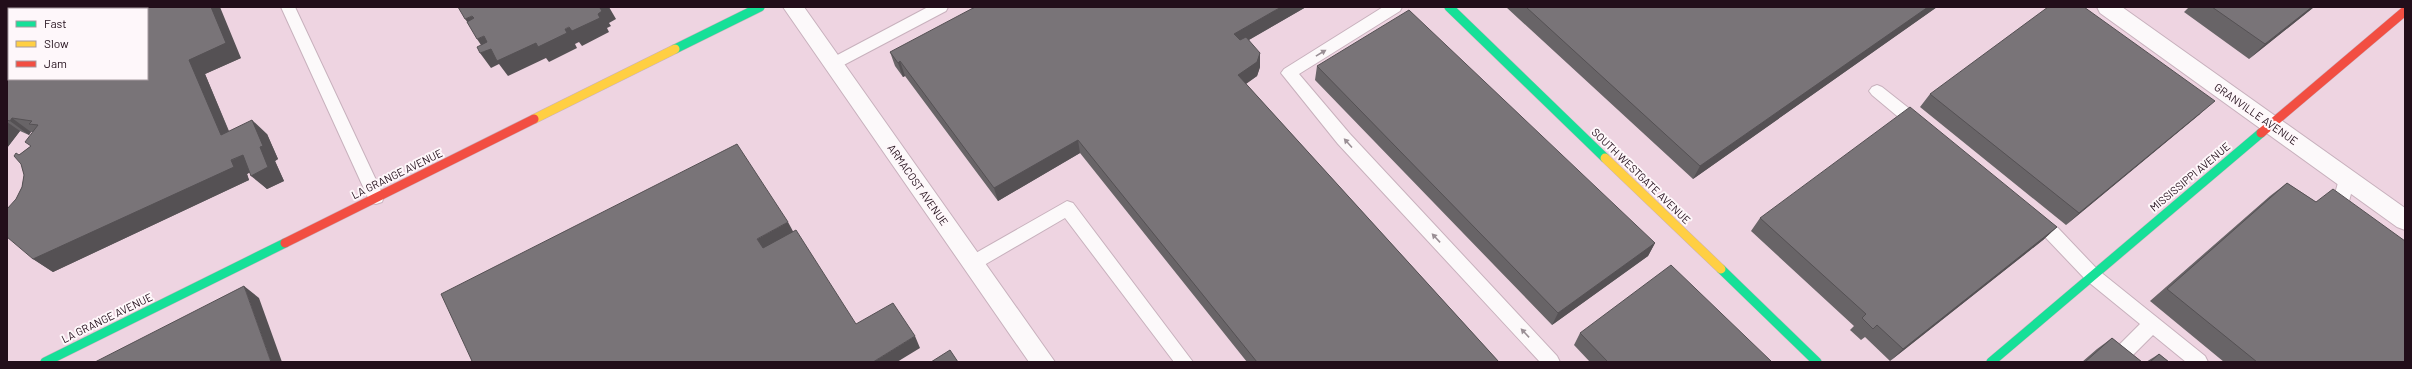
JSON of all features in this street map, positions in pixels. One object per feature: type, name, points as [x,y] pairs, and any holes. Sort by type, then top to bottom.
[{"type":"street","name":"LA GRANGE AVENUE","points":[[45,362],[760,7]]},
{"type":"street","name":"ARMACOST AVENUE","points":[[792,7],[1043,362]]},
{"type":"street","name":"SOUTH WESTGATE AVENUE","points":[[1449,7],[1816,362]]},
{"type":"street","name":"GRANVILLE AVENUE","points":[[2107,7],[2405,220]]},
{"type":"street","name":"MISSISSIPPI AVENUE","points":[[1991,362],[2405,11]]},
{"type":"lane","points":[[288,7],[376,197]]},
{"type":"lane","points":[[833,64],[941,7]]},
{"type":"lane","points":[[1395,7],[1289,73],[1344,139],[1551,362]]},
{"type":"lane","points":[[1877,91],[1931,135]]},
{"type":"lane","points":[[2337,219],[2347,179]]},
{"type":"lane","points":[[973,263],[1067,208],[1184,362]]},
{"type":"lane","points":[[2022,209],[2052,233],[2092,275],[2199,362]]},
{"type":"lane","points":[[2114,362],[2152,324]]},
{"type":"building","points":[[211,7],[226,43],[189,60],[221,135],[252,120],[263,146],[260,147],[268,167],[251,176],[243,155],[231,160],[234,167],[33,259],[7,237],[7,209],[16,199],[22,187],[24,175],[21,164],[14,156],[16,153],[19,155],[31,146],[25,142],[38,125],[29,124],[32,121],[12,118],[10,121],[7,120],[7,13],[8,80],[148,80],[148,8],[20,8]]},
{"type":"building","points":[[458,7],[602,7],[600,8],[602,11],[598,14],[600,18],[572,31],[569,27],[565,29],[567,33],[538,47],[536,43],[497,61],[491,49],[480,53],[477,47],[487,42],[484,36],[477,39],[467,22],[474,18],[472,16],[465,19]]},
{"type":"building","points":[[975,7],[1281,7],[1234,34],[1240,40],[1246,37],[1260,53],[1257,62],[1238,75],[1499,362],[1257,362],[1078,140],[994,188],[900,61],[898,63],[890,52]]},
{"type":"building","points":[[1526,7],[1928,7],[1700,166]]},
{"type":"building","points":[[2048,7],[2084,7],[2215,101],[2079,213],[1930,94]]},
{"type":"building","points":[[2212,7],[2312,7],[2265,44]]},
{"type":"building","points":[[1409,10],[1655,243],[1558,313],[1317,66]]},
{"type":"building","points":[[1910,107],[2057,227],[1903,349],[1877,325],[1873,329],[1862,318],[1866,314],[1760,218]]},
{"type":"building","points":[[737,144],[788,222],[757,239],[763,248],[796,230],[856,324],[893,303],[915,336],[873,362],[469,362],[472,361],[441,294]]},
{"type":"building","points":[[2287,183],[2316,202],[2333,189],[2405,241],[2405,362],[2257,362],[2167,289]]},
{"type":"building","points":[[1671,265],[1772,362],[1608,362],[1580,333]]},
{"type":"building","points":[[244,286],[271,362],[95,362]]},
{"type":"building","points":[[2112,338],[2142,362],[2085,362]]},
{"type":"building","points":[[950,350],[958,362],[931,362]]},
{"type":"building","points":[[2159,354],[2169,362],[2150,362]]},
{"type":"traffic: fast","points":[[675,49],[760,7]]},
{"type":"traffic: fast","points":[[1449,7],[1605,158]]},
{"type":"traffic: fast","points":[[1991,362],[2261,133]]},
{"type":"traffic: fast","points":[[45,362],[285,243]]},
{"type":"traffic: fast","points":[[1721,269],[1817,362]]},
{"type":"traffic: slow","points":[[534,119],[675,49]]},
{"type":"traffic: slow","points":[[1605,158],[1721,269]]},
{"type":"traffic: jam","points":[[2261,133],[2405,11]]},
{"type":"traffic: jam","points":[[285,243],[534,119]]}]
